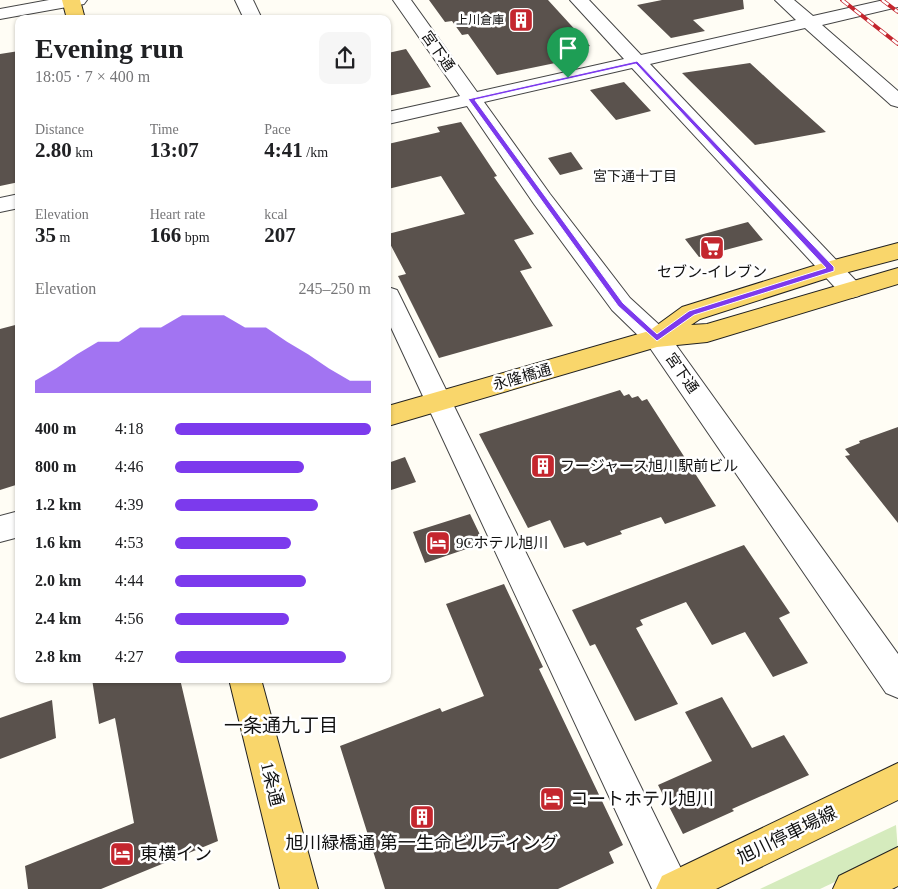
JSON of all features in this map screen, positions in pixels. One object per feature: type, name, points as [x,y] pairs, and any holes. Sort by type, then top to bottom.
[{"type":"main road","points":[[74,0],[76,15]]},
{"type":"main road","name":"永隆橋通","points":[[657,338],[691,313],[831,269],[898,251]]},
{"type":"main road","name":"永隆橋通","points":[[391,415],[657,338],[707,332],[898,276]]},
{"type":"main road","name":"1条通","points":[[246,683],[299,889]]},
{"type":"main road","name":"旭川停車場線","points":[[674,889],[898,781]]},
{"type":"main road","points":[[852,889],[898,866]]},
{"type":"street","points":[[0,14],[74,0]]},
{"type":"street","points":[[244,0],[251,15]]},
{"type":"street","name":"宮下通","points":[[402,0],[471,99],[620,304],[657,338],[898,682]]},
{"type":"street","points":[[579,0],[851,290]]},
{"type":"street","points":[[784,0],[898,101]]},
{"type":"street","points":[[391,117],[898,2]]},
{"type":"street","points":[[0,205],[15,202]]},
{"type":"street","points":[[391,302],[674,889]]},
{"type":"street","points":[[0,529],[15,525]]},
{"type":"green space","points":[[896,825],[898,852],[820,889],[760,889]]},
{"type":"building","points":[[429,0],[548,0],[590,46],[558,53],[565,61],[497,75],[468,34],[462,35],[452,21],[445,22]]},
{"type":"building","points":[[662,0],[743,0],[744,9],[693,20],[705,31],[671,38],[637,5]]},
{"type":"building","points":[[406,49],[431,87],[391,95],[391,52]]},
{"type":"building","points":[[15,52],[15,183],[0,186],[0,54]]},
{"type":"building","points":[[750,63],[826,132],[755,145],[682,73]]},
{"type":"building","points":[[624,82],[651,111],[616,120],[590,90]]},
{"type":"building","points":[[461,122],[497,176],[494,177],[534,234],[514,240],[532,268],[520,271],[553,326],[439,358],[398,276],[406,274],[391,246],[391,233],[465,214],[441,176],[391,188],[391,143],[440,132],[437,127]]},
{"type":"building","points":[[571,152],[583,169],[560,175],[548,158]]},
{"type":"building","name":"セブン-イレブン","points":[[748,222],[763,240],[699,257],[685,239]]},
{"type":"building","points":[[15,325],[15,485],[0,490],[0,329]]},
{"type":"building","points":[[620,390],[624,396],[629,394],[632,398],[638,396],[642,401],[647,399],[716,506],[665,524],[661,517],[620,531],[622,534],[587,546],[584,542],[564,548],[550,520],[528,528],[479,434]]},
{"type":"building","points":[[898,427],[898,523],[845,456],[850,455],[845,449],[860,443],[859,441]]},
{"type":"building","points":[[405,457],[416,482],[391,490],[391,462]]},
{"type":"building","points":[[470,514],[484,543],[425,563],[413,532]]},
{"type":"building","points":[[744,545],[790,613],[779,618],[808,663],[773,677],[745,632],[712,645],[686,602],[640,620],[643,625],[636,628],[678,704],[635,721],[595,644],[590,646],[572,610]]},
{"type":"building","points":[[504,584],[543,667],[539,669],[623,845],[609,852],[614,863],[558,889],[385,889],[340,746],[440,708],[442,712],[484,696],[446,604]]},
{"type":"building","points":[[93,683],[181,683],[218,841],[101,889],[28,889],[25,866],[134,823],[115,718],[99,724]]},
{"type":"building","points":[[722,697],[752,748],[784,735],[809,775],[732,809],[734,811],[683,834],[658,785],[712,761],[685,712]]},
{"type":"building","points":[[52,700],[56,738],[0,759],[0,718]]},
{"type":"railway","points":[[842,0],[898,44]]},
{"type":"railway","points":[[882,0],[898,12]]},
{"type":"place","name":"上川倉庫","points":[[521,20]]},
{"type":"place","name":"セブン-イレブン","points":[[712,248]]},
{"type":"place","name":"フージャース旭川駅前ビル","points":[[543,466]]},
{"type":"place","name":"9Cホテル旭川","points":[[438,543]]},
{"type":"place","name":"コートホテル旭川","points":[[552,799]]},
{"type":"place","name":"旭川緑橋通 第一生命ビルディング","points":[[422,817]]},
{"type":"place","name":"東横イン","points":[[122,854]]},
{"type":"district","name":"宮下通十丁目","points":[[635,176]]},
{"type":"district","name":"一条通九丁目","points":[[281,725]]},
{"type":"route","points":[[637,62],[831,269],[691,313],[657,338],[620,304],[471,99],[568,78],[637,62]]}]
